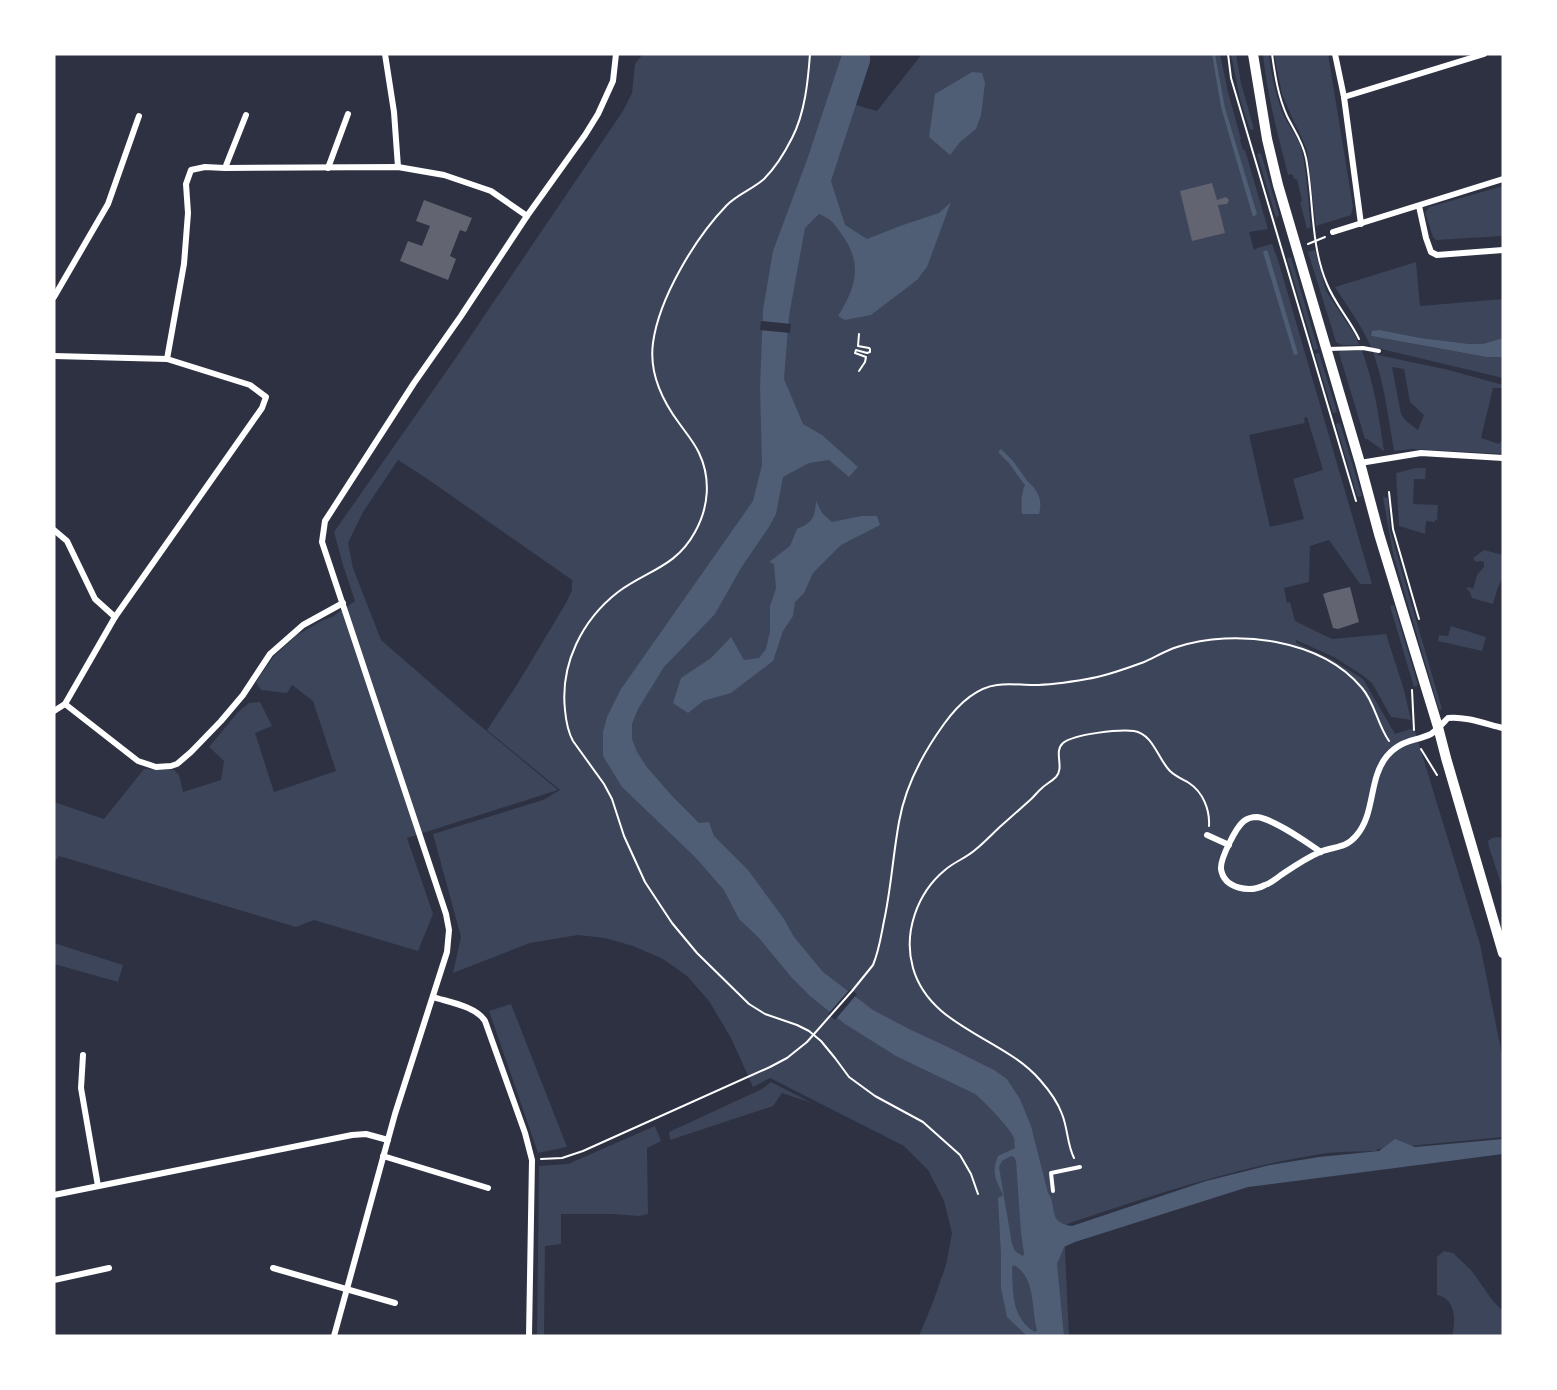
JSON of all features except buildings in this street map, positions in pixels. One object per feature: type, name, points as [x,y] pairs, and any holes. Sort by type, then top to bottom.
[{"type":"main road","points":[[1253,54],[1267,140],[1278,185],[1503,953]]},
{"type":"street","points":[[385,54],[394,112],[398,167]]},
{"type":"street","points":[[334,1336],[383,1156],[448,945],[449,930],[448,920],[322,542],[325,521],[414,383],[585,135],[598,114],[613,81],[616,54]]},
{"type":"street","points":[[1335,54],[1344,96],[1360,224]]},
{"type":"street","points":[[1344,96],[1484,54]]},
{"type":"street","points":[[328,168],[348,114]]},
{"type":"street","points":[[225,168],[246,115]]},
{"type":"street","points":[[54,297],[108,204],[139,116]]},
{"type":"street","points":[[167,359],[184,264],[188,213],[186,184],[191,170],[205,167],[398,167],[444,175],[491,191],[527,216]]},
{"type":"street","points":[[1333,232],[1503,179]]},
{"type":"street","points":[[1419,206],[1431,252],[1437,255],[1503,250]]},
{"type":"street","points":[[54,356],[167,359],[250,385],[266,396],[262,408],[115,617],[65,704],[54,711]]},
{"type":"street","points":[[1360,464],[1421,453],[1503,458]]},
{"type":"street","points":[[54,530],[67,541],[94,599],[115,617]]},
{"type":"street","points":[[65,704],[138,761],[156,767],[177,764],[221,721],[243,695],[270,654],[303,625],[343,603]]},
{"type":"street","points":[[1321,852],[1268,820],[1258,817],[1247,819],[1238,826],[1222,860],[1221,868],[1225,879],[1230,884],[1243,889],[1266,885],[1321,852],[1344,845],[1358,834],[1367,817],[1376,776],[1387,756],[1395,748],[1409,740],[1432,733],[1450,717],[1503,728]]},
{"type":"street","points":[[1207,835],[1229,845]]},
{"type":"street","points":[[433,997],[476,1011],[483,1017],[525,1133],[532,1160],[529,1336]]},
{"type":"street","points":[[83,1055],[81,1088],[98,1186]]},
{"type":"street","points":[[54,1195],[352,1136],[366,1134],[388,1140]]},
{"type":"street","points":[[383,1156],[488,1188]]},
{"type":"street","points":[[54,1280],[109,1268]]},
{"type":"street","points":[[273,1268],[395,1303]]},
{"type":"lane","points":[[1326,349],[1363,348],[1379,351]]},
{"type":"lane","points":[[1053,1191],[1051,1173],[1080,1167]]},
{"type":"path","points":[[810,54],[800,117],[788,145],[765,178],[727,205],[698,242],[672,286],[656,330],[653,354],[656,381],[667,405],[696,447],[704,466],[707,495],[701,520],[689,542],[676,556],[661,568],[620,591],[592,618],[571,656],[565,680],[566,719],[571,738],[612,799],[624,836],[645,882],[672,923],[708,965],[749,1004],[765,1014],[803,1027],[814,1035],[849,1077],[875,1096],[923,1122],[960,1155],[971,1174],[978,1194]]},
{"type":"path","points":[[1228,54],[1231,78],[1356,501]]},
{"type":"path","points":[[1272,54],[1277,86],[1287,116],[1302,142],[1306,158],[1317,249],[1326,283],[1363,348]]},
{"type":"path","points":[[859,334],[858,346],[870,349],[867,353],[856,350],[855,353],[866,357],[859,370]]},
{"type":"path","points":[[1389,492],[1393,529],[1420,621]]},
{"type":"path","points":[[532,1160],[569,1156],[604,1141],[775,1064],[794,1053],[814,1035],[869,970],[878,953],[898,824],[909,788],[930,745],[950,716],[971,695],[983,689],[996,685],[1038,685],[1103,676],[1175,648],[1206,640],[1244,638],[1262,640],[1304,650],[1330,662],[1351,676],[1368,695],[1382,730],[1395,748]]},
{"type":"path","points":[[1410,681],[1414,698],[1417,738],[1430,762]]},
{"type":"path","points":[[1080,1167],[1069,1148],[1062,1114],[1042,1081],[1030,1069],[1001,1048],[950,1018],[933,1004],[919,984],[913,967],[910,946],[911,928],[918,906],[942,873],[984,842],[1055,778],[1060,768],[1059,749],[1064,743],[1087,734],[1132,731],[1146,737],[1166,767],[1175,776],[1190,784],[1202,796],[1209,818],[1207,835]]},
{"type":"shaded area","points":[[842,54],[828,97],[877,111],[922,54],[1220,54],[1240,140],[1268,229],[1249,232],[1254,250],[1272,244],[1278,260],[1372,584],[1360,584],[1329,540],[1310,546],[1309,582],[1284,588],[1287,603],[1290,602],[1295,621],[1332,639],[1386,634],[1411,720],[1391,717],[1372,683],[1362,675],[1334,657],[1296,640],[1296,643],[1331,659],[1363,679],[1395,734],[1414,728],[1480,944],[1503,1060],[1503,1137],[1376,1151],[1328,1153],[1288,1160],[1192,1184],[1067,1224],[1065,1250],[1069,1336],[919,1336],[946,1265],[952,1233],[944,1201],[928,1170],[904,1146],[770,1078],[753,1087],[731,1038],[709,1001],[687,976],[663,959],[633,946],[605,938],[578,935],[530,943],[453,973],[461,937],[433,834],[543,800],[560,790],[487,730],[566,603],[572,590],[572,580],[398,460],[363,512],[348,543],[353,568],[381,640],[465,713],[558,790],[407,838],[433,914],[418,951],[314,920],[296,927],[59,856],[54,863],[54,802],[104,819],[144,769],[174,770],[179,775],[183,792],[221,780],[224,761],[209,747],[238,712],[249,703],[260,702],[272,726],[255,733],[274,792],[336,771],[313,701],[292,685],[287,693],[261,690],[256,682],[273,657],[297,635],[332,617],[355,601],[334,532],[455,359],[623,111],[632,93],[635,64],[642,55]],"holes":[[[1307,417],[1323,470],[1293,479],[1304,519],[1270,527],[1249,435],[1305,423],[1304,418]]]},
{"type":"shaded area","points":[[842,54],[870,54],[870,62],[831,181],[845,225],[867,239],[939,213],[951,202],[927,267],[917,280],[871,315],[845,320],[838,316],[853,284],[855,274],[852,254],[838,229],[831,221],[819,214],[805,228],[789,316],[784,379],[803,424],[822,435],[858,467],[849,477],[829,460],[809,463],[783,477],[776,514],[715,614],[664,667],[638,709],[632,724],[632,739],[646,766],[699,823],[709,822],[714,836],[748,870],[784,919],[794,937],[823,972],[873,1010],[994,1070],[1007,1079],[1020,1099],[1031,1126],[1054,1213],[1064,1224],[1072,1226],[1206,1181],[1270,1165],[1379,1151],[1395,1139],[1415,1147],[1503,1139],[1503,1154],[1248,1187],[1075,1242],[1064,1247],[1057,1264],[1064,1336],[1027,1336],[1007,1317],[1001,1288],[998,1198],[1003,1195],[996,1181],[995,1167],[998,1156],[1015,1148],[1014,1138],[1007,1128],[975,1094],[896,1056],[845,1024],[810,996],[759,938],[739,919],[724,890],[695,857],[622,787],[603,756],[603,732],[607,717],[621,689],[753,501],[762,465],[760,387],[763,310],[773,251],[808,157]],"holes":[[[1011,1156],[1016,1161],[1023,1256],[1015,1251],[1012,1244],[999,1167],[1002,1161]],[[1014,1265],[1026,1278],[1032,1294],[1037,1330],[1035,1332],[1021,1320],[1017,1312],[1013,1285],[1012,1267]]]},
{"type":"shaded area","points":[[1212,54],[1215,54],[1225,108],[1257,214],[1253,217],[1221,107]]},
{"type":"shaded area","points":[[1231,54],[1236,54],[1241,83],[1254,129],[1250,130],[1240,99]]},
{"type":"shaded area","points":[[1263,54],[1269,54],[1279,101],[1302,154],[1311,227],[1307,229],[1297,179],[1294,179],[1292,174],[1288,175],[1280,145]]},
{"type":"shaded area","points":[[1274,54],[1328,54],[1353,207],[1351,215],[1316,226],[1307,150],[1282,94]]},
{"type":"shaded area","points":[[972,72],[982,73],[985,83],[981,115],[976,129],[960,142],[950,155],[929,137],[935,94]]},
{"type":"shaded area","points":[[1261,153],[1279,215],[1276,218],[1257,154]]},
{"type":"shaded area","points":[[1503,186],[1503,236],[1436,240],[1433,237],[1425,213],[1429,207]]},
{"type":"shaded area","points":[[1266,250],[1298,354],[1294,355],[1263,252]]},
{"type":"shaded area","points":[[1315,250],[1326,291],[1355,335],[1359,345],[1342,345],[1336,342],[1308,252]]},
{"type":"shaded area","points":[[1291,257],[1318,349],[1314,350],[1287,258]]},
{"type":"shaded area","points":[[1416,262],[1420,306],[1503,299],[1503,338],[1482,344],[1421,338],[1380,330],[1371,336],[1486,357],[1503,357],[1503,378],[1377,348],[1378,355],[1449,370],[1503,385],[1503,388],[1493,388],[1481,438],[1499,444],[1503,439],[1503,454],[1412,449],[1394,451],[1388,411],[1371,347],[1335,287]],"holes":[[[1392,367],[1404,369],[1410,402],[1424,415],[1418,430],[1401,414]]]},
{"type":"shaded area","points":[[1380,330],[1470,344],[1482,344],[1503,338],[1503,357],[1486,357],[1371,336],[1372,331]]},
{"type":"shaded area","points":[[1345,350],[1362,351],[1373,388],[1384,451],[1365,439],[1339,353]]},
{"type":"shaded area","points":[[1319,353],[1337,412],[1333,413],[1315,354]]},
{"type":"shaded area","points":[[1340,423],[1362,496],[1359,497],[1336,424]]},
{"type":"shaded area","points":[[1415,468],[1426,468],[1425,479],[1414,479],[1413,504],[1438,505],[1437,520],[1435,522],[1426,521],[1425,534],[1399,526],[1396,473]]},
{"type":"shaded area","points":[[1027,481],[1039,496],[1039,514],[1022,514],[1022,497]]},
{"type":"shaded area","points":[[1383,497],[1388,498],[1390,530],[1442,709],[1439,710],[1393,554]]},
{"type":"shaded area","points":[[816,501],[822,513],[832,522],[861,516],[877,516],[880,525],[841,545],[813,573],[804,593],[795,602],[793,616],[783,631],[773,661],[731,693],[703,701],[688,713],[673,703],[681,678],[711,658],[731,637],[744,660],[759,658],[766,649],[770,631],[770,606],[776,588],[774,564],[769,562],[790,546],[797,529],[812,519]]},
{"type":"shaded area","points":[[1484,550],[1503,555],[1503,576],[1493,604],[1472,598],[1466,588],[1473,589],[1477,575],[1484,567],[1484,562],[1476,562],[1473,558]]},
{"type":"shaded area","points":[[1394,605],[1418,685],[1414,687],[1390,606]]},
{"type":"shaded area","points":[[1451,626],[1486,637],[1482,651],[1438,641],[1439,635],[1448,636]]},
{"type":"shaded area","points":[[1498,837],[1503,839],[1503,890],[1488,841]]},
{"type":"shaded area","points":[[54,943],[123,965],[118,982],[54,964]]},
{"type":"shaded area","points":[[511,1004],[567,1147],[538,1153],[489,1011]]},
{"type":"shaded area","points":[[771,1082],[812,1103],[782,1093],[773,1106],[670,1140],[669,1132],[762,1089]]},
{"type":"shaded area","points":[[655,1126],[661,1141],[647,1148],[648,1214],[639,1216],[561,1214],[561,1244],[545,1246],[544,1336],[537,1336],[539,1166],[568,1164]]},
{"type":"shaded area","points":[[1444,1251],[1453,1253],[1471,1270],[1503,1311],[1503,1336],[1452,1336],[1453,1311],[1448,1301],[1437,1295],[1437,1257]]},
{"type":"pier","points":[[761,321],[791,324],[790,333],[760,330]]},
{"type":"pier","points":[[850,989],[857,994],[835,1020],[828,1014]]},
{"type":"waterway","points":[[1001,452],[1026,483]]}]
